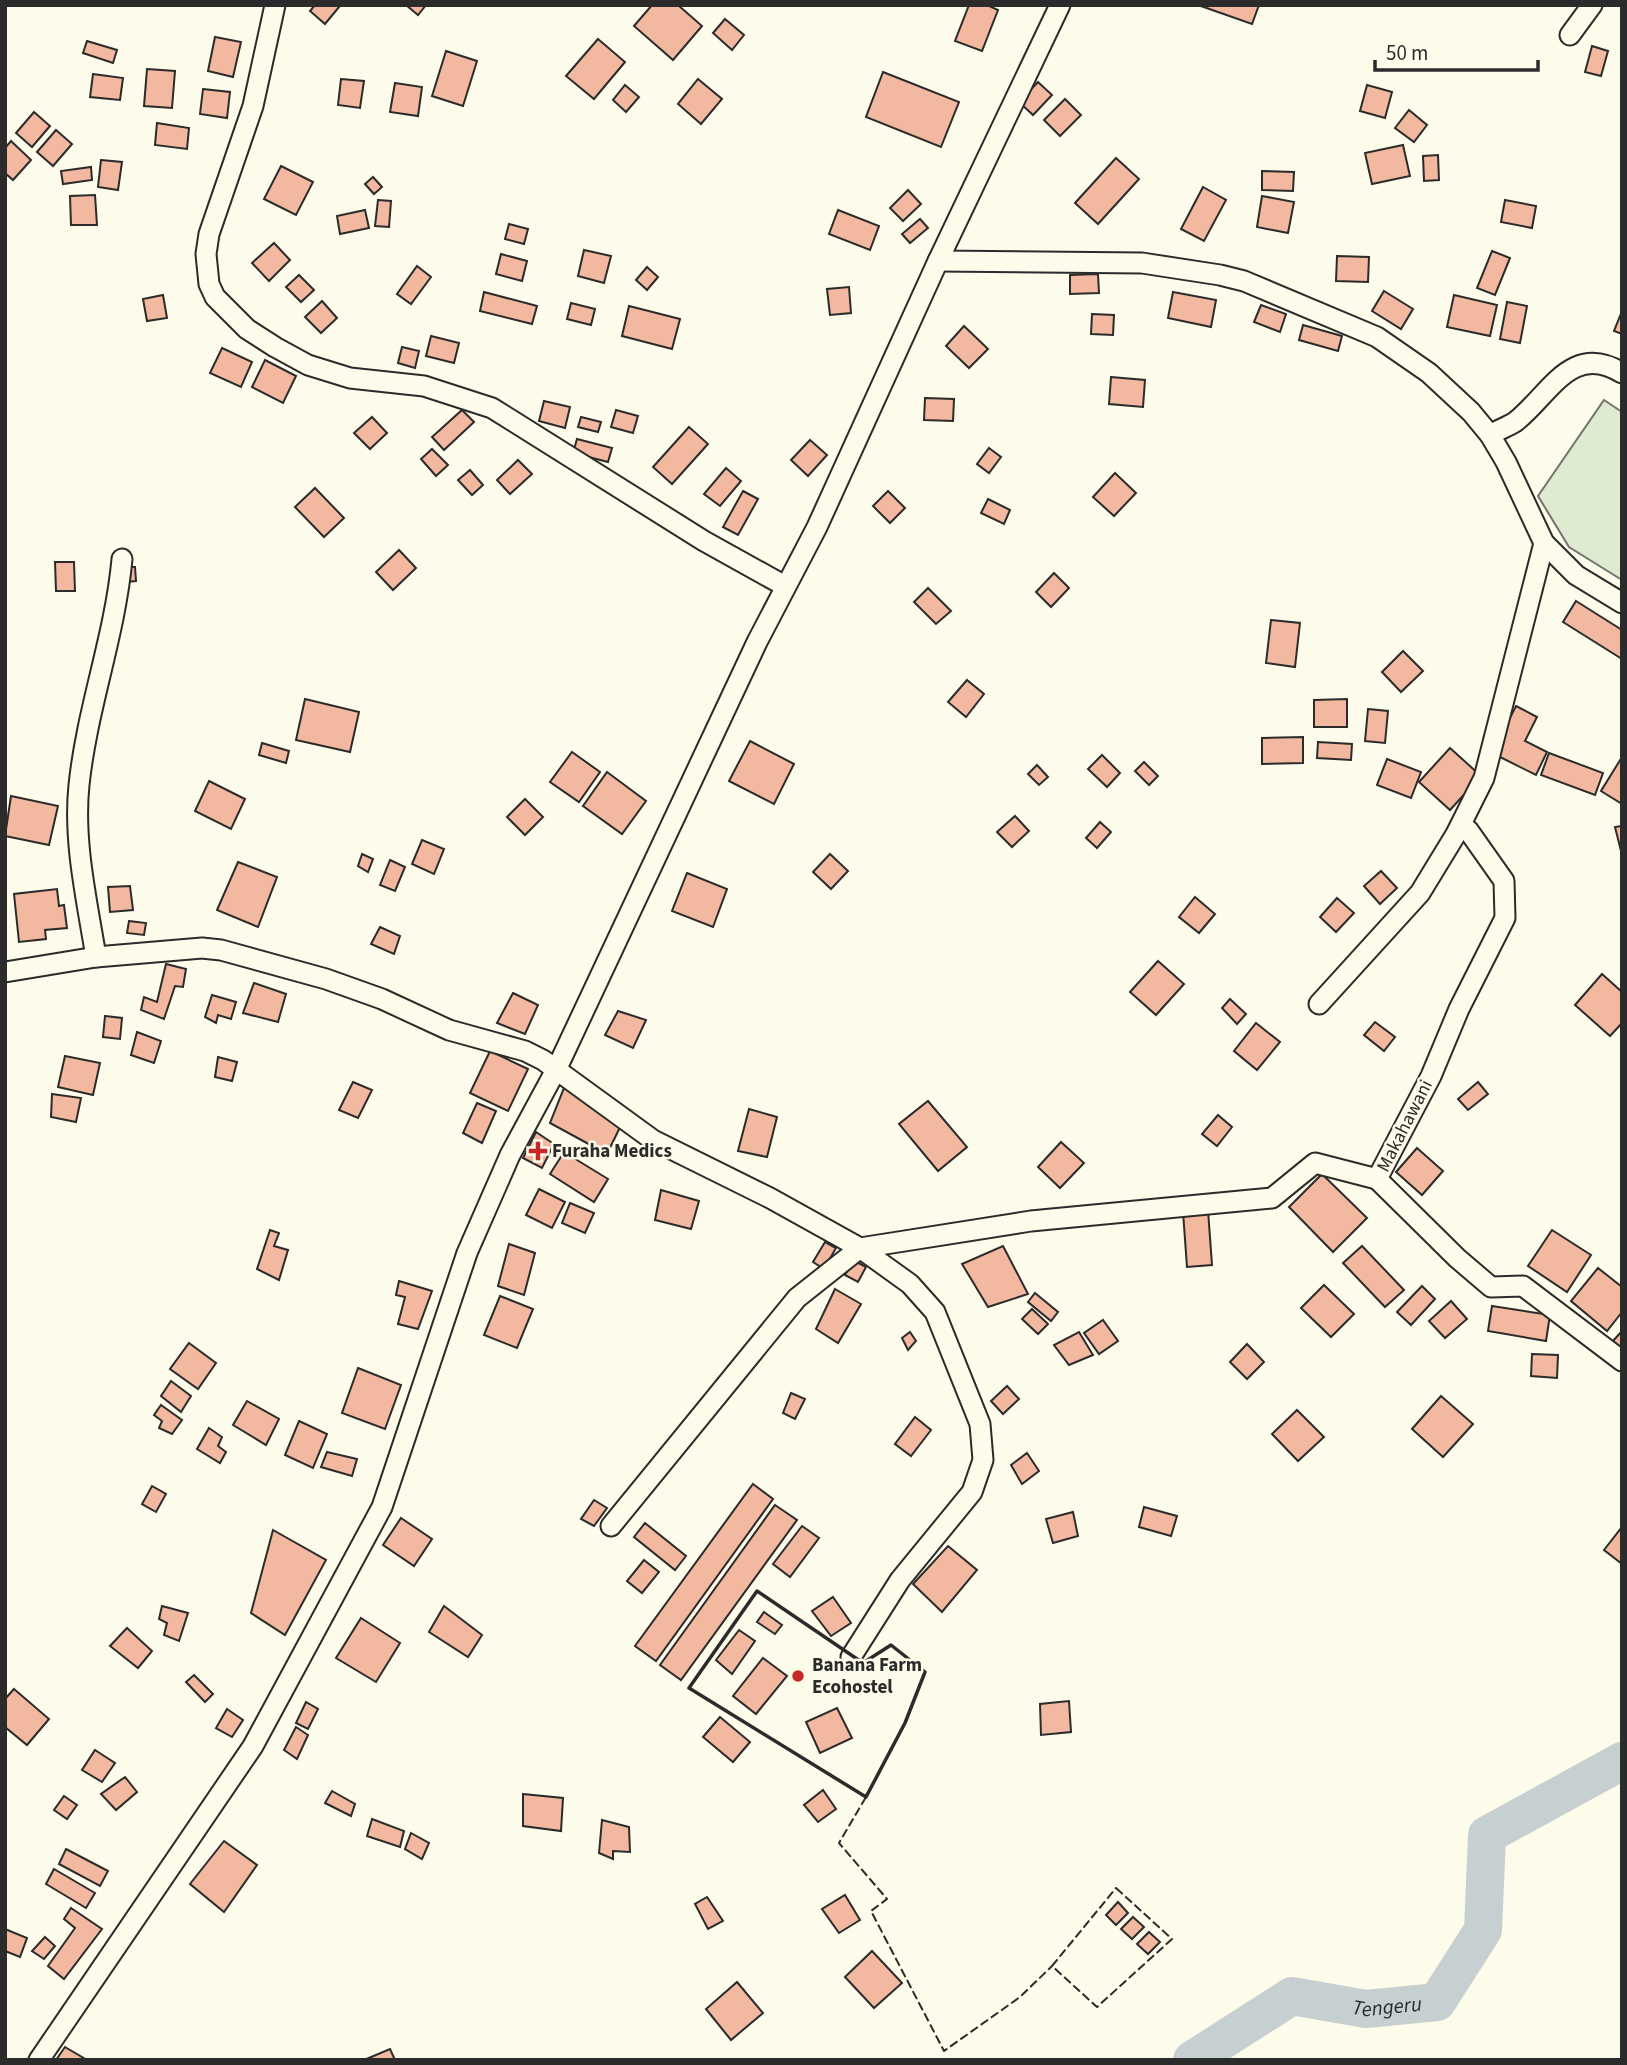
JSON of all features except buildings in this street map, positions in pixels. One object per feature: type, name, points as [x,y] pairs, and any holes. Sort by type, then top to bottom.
[{"type":"street","points":[[275,5],[253,106],[209,234],[206,254],[209,284],[224,308],[247,329],[308,365],[350,378],[424,386],[492,408],[704,541],[785,586]]},
{"type":"street","points":[[39,2060],[253,1746],[382,1507],[467,1253],[510,1155],[557,1068],[785,586],[863,432],[938,261],[1060,5]]},
{"type":"street","points":[[1570,36],[1592,5]]},
{"type":"street","points":[[938,261],[1142,263],[1244,281],[1377,337],[1429,373],[1471,412],[1490,435],[1544,543],[1576,575],[1622,603]]},
{"type":"street","points":[[1490,435],[1515,421],[1562,375],[1585,363],[1608,364],[1622,373]]},
{"type":"street","points":[[1319,1004],[1420,893],[1456,834],[1484,778],[1544,543]]},
{"type":"street","points":[[96,957],[79,830],[79,788],[95,689],[116,607],[122,559]]},
{"type":"street","name":"Makahawani","points":[[1468,830],[1504,881],[1505,918],[1459,1009],[1431,1076],[1377,1180],[1491,1287],[1523,1286],[1622,1361]]},
{"type":"street","points":[[5,972],[96,957],[202,948],[326,979],[383,999],[449,1030],[525,1051],[557,1068],[653,1140],[770,1198],[860,1248],[911,1284],[935,1312],[980,1423],[983,1461],[972,1492],[900,1580],[851,1657]]},
{"type":"street","points":[[611,1526],[797,1298],[860,1248],[1031,1221],[1272,1198],[1315,1163],[1377,1180]]},
{"type":"green space","points":[[1604,400],[1622,412],[1622,580],[1569,547],[1538,496]]},
{"type":"waterway","name":"Tengeru","points":[[1192,2060],[1292,1996],[1366,2009],[1437,2002],[1483,1930],[1487,1835],[1622,1761]]},
{"type":"fence","points":[[866,1797],[839,1843],[887,1899],[871,1911],[944,2051],[1020,1997],[1052,1966]]},
{"type":"fence","points":[[1116,1888],[1172,1939],[1097,2007],[1052,1966],[1116,1888]]},
{"type":"wall","points":[[757,1591],[863,1663],[891,1645],[925,1672],[905,1723],[866,1797],[689,1688],[757,1591]]},
{"type":"place","name":"Furaha Medics","points":[[538,1151]]},
{"type":"place","name":"Banana Farm Ecohostel","points":[[798,1676]]}]
